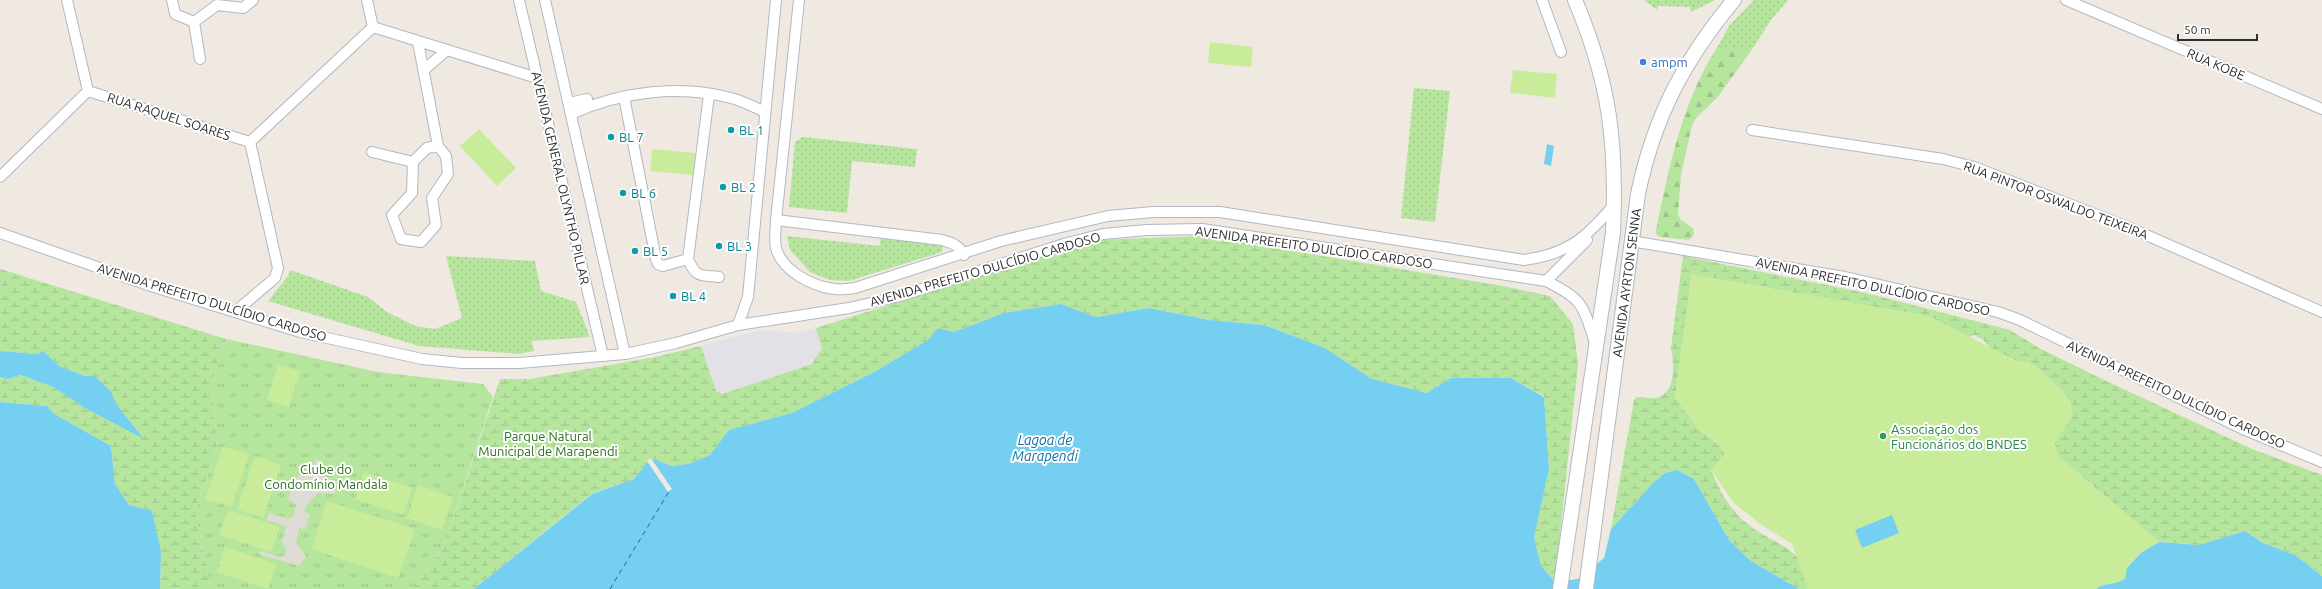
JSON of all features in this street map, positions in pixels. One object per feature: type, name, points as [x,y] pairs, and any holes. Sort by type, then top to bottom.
[{"type":"main road","name":"AVENIDA AYRTON SENNA","points":[[1560,589],[1613,233],[1614,205],[1615,156],[1608,100],[1598,60],[1575,0]]},
{"type":"main road","name":"AVENIDA AYRTON SENNA","points":[[1586,589],[1631,240],[1644,163],[1664,107],[1692,55],[1734,0]]},
{"type":"street","points":[[0,177],[88,90],[67,0]]},
{"type":"street","points":[[172,0],[175,14],[194,22]]},
{"type":"street","points":[[194,22],[217,4],[240,9],[253,0]]},
{"type":"street","points":[[367,0],[373,26]]},
{"type":"street","name":"AVENIDA GENERAL OLYNTHO PILLAR","points":[[519,0],[603,356]]},
{"type":"street","name":"AVENIDA GENERAL OLYNTHO PILLAR","points":[[545,0],[625,354]]},
{"type":"street","points":[[738,325],[748,297],[776,0]]},
{"type":"street","name":"AVENIDA PREFEITO DULCÍDIO CARDOSO","points":[[800,0],[776,220],[776,247],[781,259],[796,274],[815,283],[833,289],[855,288],[964,255],[1001,241],[1108,216],[1153,212],[1212,212],[1524,260],[1555,254],[1576,242],[1594,228],[1614,205]]},
{"type":"street","points":[[1542,0],[1561,52]]},
{"type":"street","name":"RUA KOBE","points":[[2066,0],[2322,109]]},
{"type":"street","points":[[194,22],[200,59]]},
{"type":"street","points":[[373,26],[418,42],[537,78]]},
{"type":"street","points":[[236,311],[275,278],[278,268],[250,142],[373,26]]},
{"type":"street","points":[[418,42],[425,69],[438,146],[446,156],[448,174],[432,198],[436,225],[424,240],[419,242],[400,237],[392,217],[393,213],[412,194],[413,162],[427,148],[438,146]]},
{"type":"street","points":[[425,69],[447,50]]},
{"type":"street","name":"RUA RAQUEL SOARES","points":[[88,90],[250,142]]},
{"type":"street","points":[[571,114],[588,106],[624,97],[671,92],[731,98],[766,112]]},
{"type":"street","points":[[709,95],[688,259],[697,275],[719,277]]},
{"type":"street","points":[[624,97],[656,259],[658,264],[663,266],[688,259]]},
{"type":"street","points":[[568,103],[587,99]]},
{"type":"street","name":"RUA PINTOR OSWALDO TEIXEIRA","points":[[1752,130],[1943,159],[1974,167],[2128,226],[2322,312]]},
{"type":"street","points":[[372,152],[413,162]]},
{"type":"street","name":"AVENIDA PREFEITO DULCÍDIO CARDOSO","points":[[776,220],[942,240],[955,244],[961,249],[964,255]]},
{"type":"street","points":[[1546,281],[1585,243],[1594,228]]},
{"type":"street","name":"AVENIDA PREFEITO DULCÍDIO CARDOSO","points":[[0,232],[151,286],[300,332],[422,359],[462,363],[519,363],[625,354],[676,343],[738,325],[849,308],[900,296],[1067,243],[1103,234],[1147,230],[1202,229],[1546,281],[1570,293],[1578,301],[1585,311],[1596,343]]},
{"type":"street","name":"AVENIDA PREFEITO DULCÍDIO CARDOSO","points":[[1631,240],[1845,277],[1998,312],[2020,320],[2244,430],[2322,462]]},
{"type":"shaded area","points":[[816,328],[822,348],[812,364],[722,394],[716,391],[701,346],[761,330],[798,333]]},
{"type":"shaded area","points":[[316,459],[322,462],[320,471],[326,474],[324,479],[333,483],[335,494],[318,493],[307,504],[304,512],[310,514],[305,529],[299,528],[296,543],[306,556],[299,566],[259,554],[260,551],[280,557],[286,555],[286,548],[282,543],[286,526],[266,520],[269,513],[289,519],[294,515],[296,505],[288,500],[296,478],[300,475],[311,474]]},
{"type":"green space","points":[[1644,0],[1715,0],[1691,12],[1690,7],[1658,6],[1657,10]]},
{"type":"green space","points":[[1754,0],[1788,0],[1771,20],[1751,51],[1718,46],[1729,26]]},
{"type":"green space","points":[[1210,42],[1253,47],[1251,67],[1208,63]]},
{"type":"green space","points":[[1718,46],[1751,51],[1717,98],[1697,117],[1692,125],[1681,175],[1678,215],[1681,220],[1693,228],[1694,235],[1689,240],[1660,237],[1656,234],[1656,230],[1678,135],[1695,90],[1705,68]]},
{"type":"green space","points":[[1513,70],[1557,74],[1555,98],[1510,93]]},
{"type":"green space","points":[[1414,88],[1450,91],[1435,222],[1401,218]]},
{"type":"green space","points":[[479,129],[516,168],[497,186],[460,146]]},
{"type":"green space","points":[[803,137],[917,149],[915,167],[852,161],[847,213],[789,207],[795,142]]},
{"type":"green space","points":[[652,149],[695,153],[693,175],[650,171]]},
{"type":"green space","points":[[787,236],[880,246],[881,237],[943,244],[942,252],[849,281],[830,280],[810,272],[790,250]]},
{"type":"green space","name":"Parque Natural Municipal de Marapendi","points":[[1201,236],[1503,286],[1550,296],[1573,324],[1578,364],[1555,582],[1541,566],[1534,538],[1549,469],[1544,396],[1511,378],[1451,378],[1427,393],[1372,379],[1325,348],[1264,325],[1209,320],[1149,308],[1096,317],[1061,304],[1004,313],[954,332],[938,328],[928,340],[876,371],[792,413],[729,430],[710,455],[688,464],[672,466],[651,458],[634,479],[591,494],[474,589],[410,589],[443,549],[500,379],[529,379],[656,357],[701,346],[716,391],[722,394],[812,364],[822,348],[816,328],[1095,240]]},
{"type":"green space","points":[[446,256],[535,261],[541,291],[576,302],[590,337],[532,341],[534,351],[519,354],[419,346],[268,301],[288,276],[290,270],[368,297],[387,312],[415,326],[435,329],[462,318]]},
{"type":"green space","points":[[1683,256],[1866,293],[2010,330],[2037,347],[2100,378],[2252,449],[2322,475],[2322,576],[2295,555],[2263,543],[2245,531],[2199,545],[2159,542],[2058,456],[2054,443],[2072,416],[2071,403],[2063,391],[2032,363],[2017,361],[1990,348],[1983,340],[1974,335],[1964,339],[1692,274],[1675,397],[1699,430],[1720,446],[1725,454],[1711,470],[1722,493],[1731,507],[1749,525],[1788,549],[1795,555],[1802,564],[1809,589],[1799,589],[1751,561],[1729,540],[1694,479],[1677,470],[1665,473],[1653,483],[1611,529],[1634,400],[1637,397],[1656,398],[1663,395],[1671,384],[1673,361],[1671,348]]},
{"type":"green space","points":[[0,269],[226,339],[212,382],[217,447],[195,511],[211,589],[160,589],[161,552],[115,484],[111,446],[54,414],[47,406],[0,402],[0,377],[7,379],[21,375],[53,387],[85,408],[143,438],[116,404],[111,391],[94,376],[85,376],[59,366],[43,351],[37,354],[0,351]]},
{"type":"green space","name":"Associação dos Funcionários do BNDES","points":[[1692,274],[1929,316],[2017,361],[2032,363],[2063,391],[2071,403],[2072,416],[2055,443],[2058,456],[2159,542],[2134,561],[2127,572],[2125,579],[2096,589],[1808,589],[1792,544],[1760,524],[1733,502],[1711,470],[1725,454],[1720,446],[1699,430],[1675,397]]},
{"type":"green space","name":"Clube do Condomínio Mandala","points":[[226,339],[378,372],[483,384],[493,397],[443,549],[410,589],[211,589],[195,511],[217,447],[212,382]]},
{"type":"green space","points":[[278,365],[300,371],[289,407],[267,400]]},
{"type":"green space","points":[[223,446],[249,454],[232,507],[205,499]]},
{"type":"green space","points":[[255,456],[281,465],[263,518],[237,509]]},
{"type":"green space","points":[[364,472],[412,488],[403,515],[355,499]]},
{"type":"green space","points":[[418,485],[453,497],[442,530],[407,518]]},
{"type":"green space","points":[[327,501],[415,529],[398,578],[311,549]]},
{"type":"green space","points":[[228,510],[280,527],[271,552],[219,535]]},
{"type":"green space","points":[[225,547],[276,564],[268,589],[217,572]]},
{"type":"water","points":[[1547,144],[1554,146],[1551,166],[1544,164]]},
{"type":"water","name":"Lagoa de Marapendi","points":[[1061,304],[1096,317],[1149,308],[1209,320],[1264,325],[1325,348],[1372,379],[1427,393],[1451,378],[1511,378],[1544,397],[1549,469],[1534,538],[1541,566],[1555,582],[1578,579],[1604,558],[1611,529],[1653,483],[1665,473],[1677,470],[1694,479],[1729,540],[1751,561],[1799,589],[474,589],[592,494],[634,479],[651,458],[672,466],[688,464],[710,455],[729,430],[792,413],[876,371],[928,340],[938,328],[954,332],[1004,313]]},
{"type":"water","points":[[0,351],[37,354],[43,351],[59,366],[85,376],[94,376],[111,391],[116,404],[144,439],[85,408],[53,387],[21,375],[7,379],[0,377]]},
{"type":"water","points":[[0,402],[47,406],[54,414],[111,446],[115,484],[129,505],[152,511],[161,552],[160,589],[0,589]]},
{"type":"water","points":[[1892,515],[1899,533],[1862,548],[1855,530]]},
{"type":"water","points":[[2245,531],[2263,543],[2295,555],[2322,576],[2322,589],[2096,589],[2125,579],[2127,568],[2141,553],[2159,542],[2199,545]]},
{"type":"pier","points":[[651,458],[672,489],[668,492],[647,461]]},
{"type":"ferry route","points":[[610,589],[670,490]]},
{"type":"place","name":"ampm","points":[[1643,62]]},
{"type":"place","name":"BL 1","points":[[731,130]]},
{"type":"place","name":"BL 7","points":[[611,137]]},
{"type":"place","name":"BL 2","points":[[723,187]]},
{"type":"place","name":"BL 6","points":[[623,193]]},
{"type":"place","name":"BL 3","points":[[719,246]]},
{"type":"place","name":"BL 5","points":[[635,251]]},
{"type":"place","name":"BL 4","points":[[673,296]]},
{"type":"place","name":"Associação dos Funcionários do BNDES","points":[[1883,436]]}]
